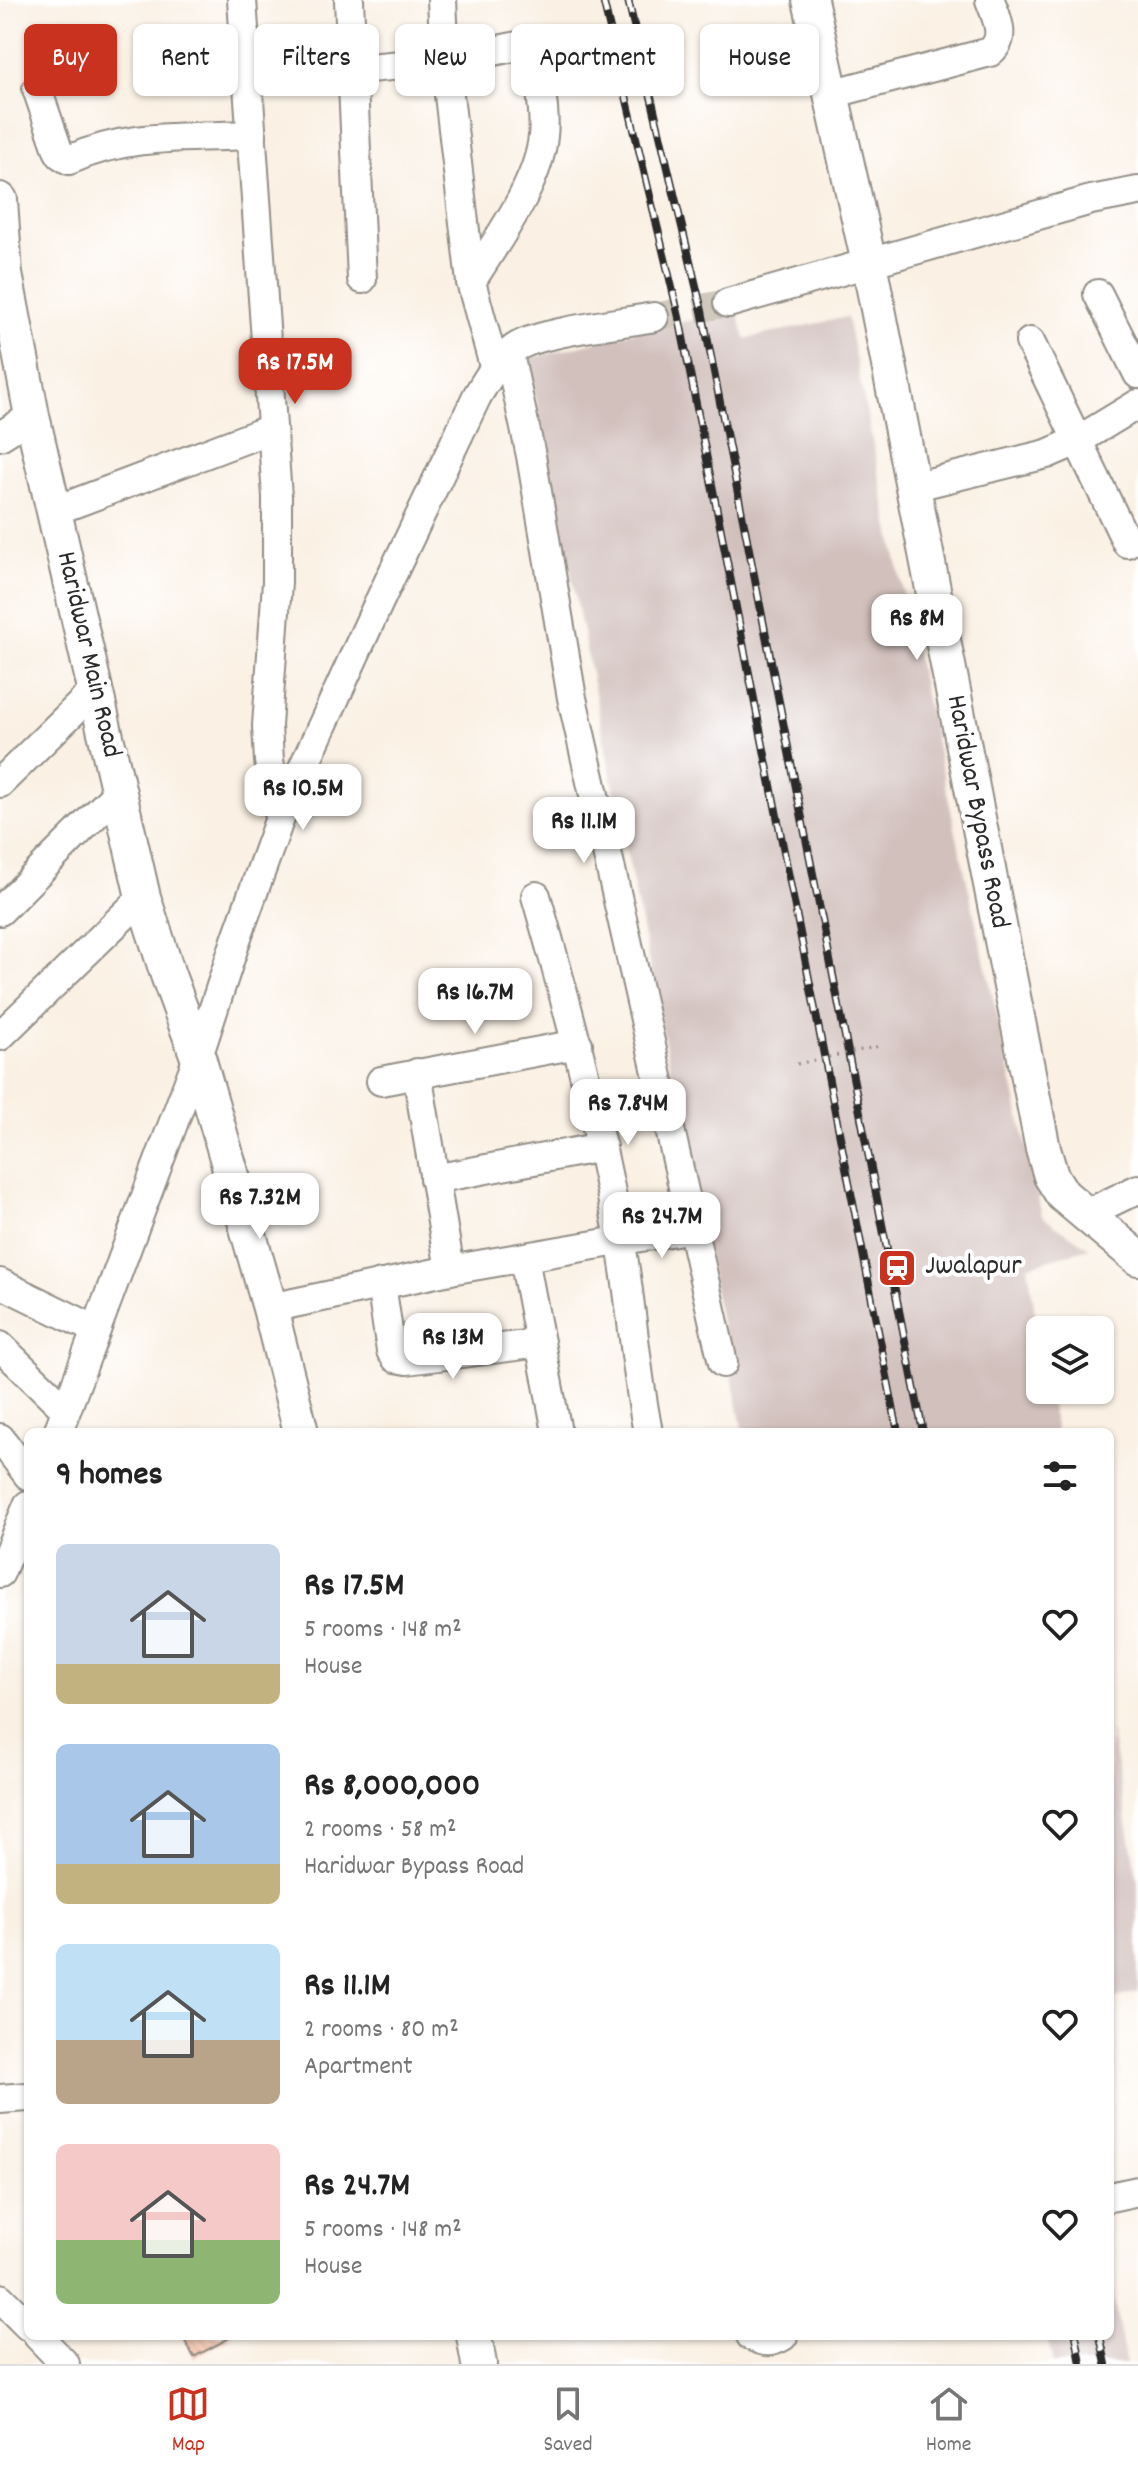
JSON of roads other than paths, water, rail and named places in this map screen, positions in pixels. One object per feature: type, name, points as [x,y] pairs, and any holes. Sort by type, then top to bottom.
[{"type":"main road","name":"Haridwar Bypass Road","points":[[810,0],[869,263],[1043,1149],[1051,1176],[1063,1195],[1138,1258]]},
{"type":"main road","name":"Haridwar Main Road","points":[[0,200],[2,260],[32,416],[143,897],[198,1057],[270,1308],[300,1428]]},
{"type":"main road","name":"Haridwar Main Road","points":[[198,1057],[206,1148],[279,1428]]},
{"type":"main road","points":[[457,2340],[462,2364]]},
{"type":"main road","points":[[475,2340],[479,2364]]},
{"type":"street","points":[[242,0],[279,534],[267,726],[269,761],[280,818]]},
{"type":"street","points":[[349,0],[350,24]]},
{"type":"street","points":[[442,0],[443,24]]},
{"type":"street","points":[[831,94],[990,52],[998,46],[1001,37],[990,0]]},
{"type":"street","points":[[471,282],[519,203],[540,154],[544,123],[534,52],[528,47],[518,46],[495,51]]},
{"type":"street","points":[[248,79],[254,78]]},
{"type":"street","points":[[39,96],[58,150],[69,160],[108,144],[252,135]]},
{"type":"street","points":[[353,96],[362,279]]},
{"type":"street","points":[[449,96],[471,282],[502,360],[531,456],[572,698],[723,1363]]},
{"type":"street","points":[[728,303],[1091,200],[1138,191]]},
{"type":"street","points":[[1098,294],[1138,374]]},
{"type":"street","points":[[0,1346],[62,1421],[198,1057],[280,818],[477,396],[502,360],[517,346],[538,338],[654,317]]},
{"type":"street","points":[[1030,342],[1127,543]]},
{"type":"street","points":[[912,487],[1023,461],[1077,441],[1138,404]]},
{"type":"street","points":[[0,436],[32,416]]},
{"type":"street","points":[[54,511],[271,429]]},
{"type":"street","points":[[0,783],[95,690]]},
{"type":"street","points":[[0,911],[119,791]]},
{"type":"street","points":[[536,896],[578,1044],[602,1147],[621,1242],[647,1428]]},
{"type":"street","points":[[0,1036],[143,897]]},
{"type":"street","points":[[381,1081],[578,1044]]},
{"type":"street","points":[[417,1073],[450,1270]]},
{"type":"street","points":[[434,1179],[602,1147]]},
{"type":"street","points":[[1086,1214],[1138,1189]]},
{"type":"street","points":[[270,1308],[450,1270],[693,1228]]},
{"type":"street","points":[[524,1258],[556,1428]]},
{"type":"street","points":[[0,1283],[96,1330]]},
{"type":"street","points":[[381,1284],[391,1351],[396,1358],[407,1360],[540,1343]]},
{"type":"street","points":[[0,1438],[24,1470]]},
{"type":"street","points":[[1,1564],[24,1514]]},
{"type":"street","points":[[0,2099],[24,2097]]},
{"type":"street","points":[[1114,2196],[1138,2191]]},
{"type":"street","points":[[0,2298],[24,2322]]},
{"type":"street","points":[[42,2340],[65,2364]]},
{"type":"tunnel","points":[[654,317],[728,303]]},
{"type":"railway","points":[[603,0],[679,317],[897,1428]]},
{"type":"railway","points":[[628,0],[702,311],[922,1428]]},
{"type":"railway","points":[[1077,2340],[1081,2364]]},
{"type":"railway","points":[[1101,2340],[1106,2364]]},
{"type":"place","name":"Jwalapur","points":[[897,1268]]}]
